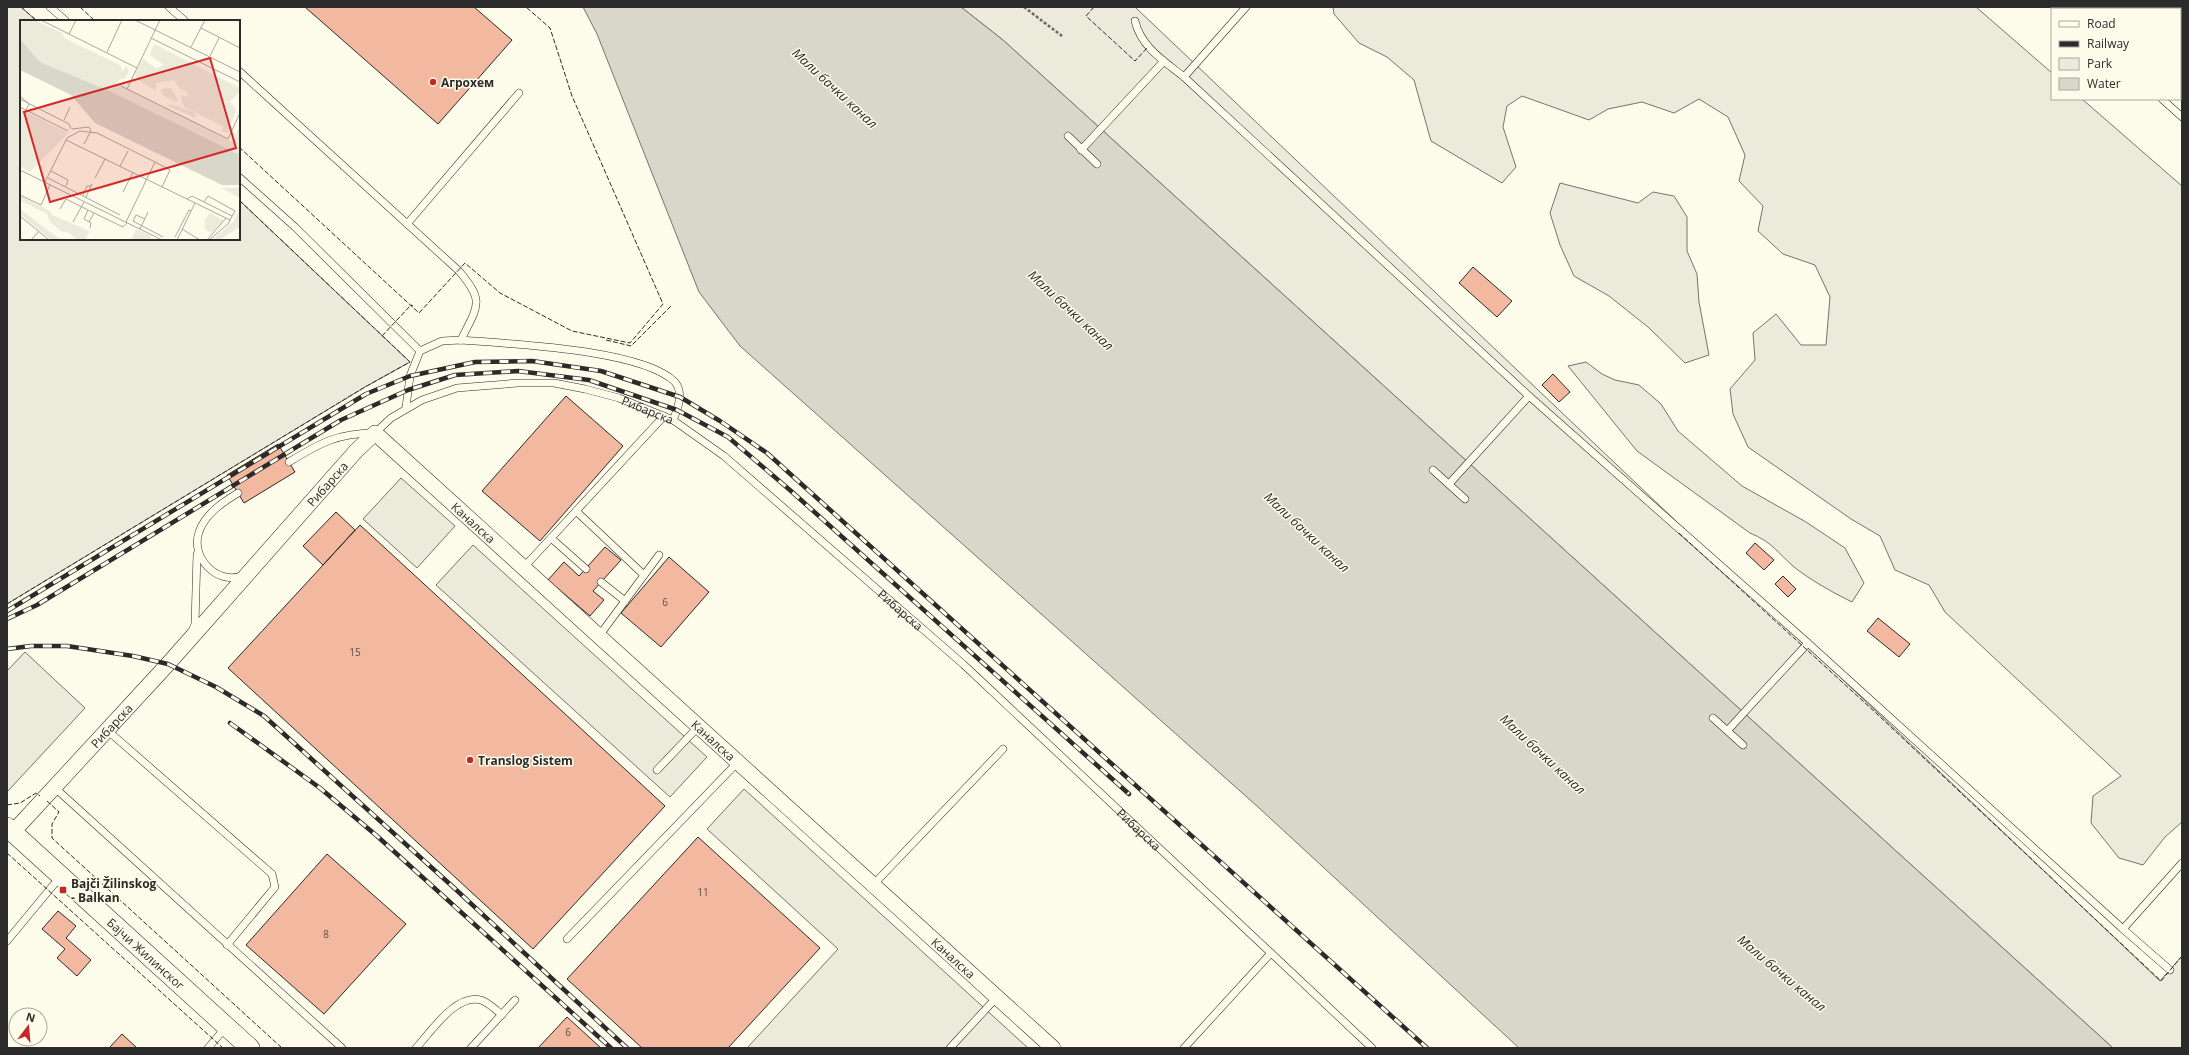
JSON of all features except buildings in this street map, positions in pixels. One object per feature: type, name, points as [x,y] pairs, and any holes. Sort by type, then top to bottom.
[{"type":"street","name":"Каналска","points":[[375,433],[1052,1048]]},
{"type":"street","name":"Рибарска","points":[[10,830],[54,787],[107,730],[252,572],[356,451],[375,433]]},
{"type":"street","name":"Бајчи Жилинског","points":[[10,830],[250,1048]]},
{"type":"lane","points":[[50,7],[65,20]]},
{"type":"lane","points":[[170,7],[184,20]]},
{"type":"lane","points":[[1184,77],[1246,7]]},
{"type":"lane","points":[[1135,21],[1137,32],[1145,44],[1184,77],[1529,396],[1808,643],[2170,970]]},
{"type":"lane","points":[[1082,150],[1164,61]]},
{"type":"lane","points":[[240,72],[458,270],[474,288],[477,301],[476,309],[461,340]]},
{"type":"lane","points":[[407,224],[518,93]]},
{"type":"lane","points":[[2163,100],[2182,117]]},
{"type":"lane","points":[[1068,136],[1097,164]]},
{"type":"lane","points":[[240,178],[295,227],[420,351]]},
{"type":"lane","points":[[406,408],[410,376],[420,351],[442,341],[461,340],[597,353],[631,362],[656,371],[676,383],[680,397],[673,420]]},
{"type":"lane","name":"Рибарска","points":[[375,433],[391,418],[406,408],[457,388],[511,383],[554,383],[619,398],[673,420],[724,456],[963,664],[1372,1048]]},
{"type":"lane","points":[[1449,484],[1529,396]]},
{"type":"lane","points":[[523,568],[664,416]]},
{"type":"lane","points":[[289,462],[322,442],[353,433],[375,433]]},
{"type":"lane","points":[[1433,470],[1465,498]]},
{"type":"lane","points":[[187,642],[195,624],[198,533],[207,518],[224,502],[238,493]]},
{"type":"lane","points":[[576,511],[644,575]]},
{"type":"lane","points":[[551,538],[586,569]]},
{"type":"lane","points":[[197,548],[203,564],[218,574],[234,578],[252,572]]},
{"type":"lane","points":[[599,636],[659,555]]},
{"type":"lane","points":[[601,582],[625,601]]},
{"type":"lane","points":[[1728,730],[1808,643]]},
{"type":"lane","points":[[1714,718],[1744,745]]},
{"type":"lane","points":[[657,770],[699,726]]},
{"type":"lane","points":[[107,730],[272,874],[275,888],[227,945]]},
{"type":"lane","points":[[873,885],[1003,749]]},
{"type":"lane","points":[[567,939],[738,762]]},
{"type":"lane","points":[[54,787],[342,1048]]},
{"type":"lane","points":[[2123,929],[2182,863]]},
{"type":"lane","points":[[7,941],[61,875]]},
{"type":"lane","points":[[1184,1048],[1271,953]]},
{"type":"lane","points":[[950,1048],[997,997]]},
{"type":"lane","points":[[416,1048],[449,1011],[459,1003],[470,1000],[480,1000],[491,1005],[502,1015]]},
{"type":"lane","points":[[471,1048],[515,1000]]},
{"type":"lane","points":[[208,1048],[226,1026]]},
{"type":"path","points":[[1024,7],[1062,36]]},
{"type":"green space","points":[[7,7],[21,7],[36,20],[20,20],[20,240],[240,240],[240,201],[410,362],[365,387],[7,604]]},
{"type":"green space","points":[[961,7],[1135,7],[2160,981],[2182,956],[2182,1048],[2113,1048],[1003,40]]},
{"type":"green space","points":[[1333,7],[1976,7],[2051,72],[2051,100],[2083,100],[2182,186],[2182,822],[2165,837],[2143,865],[2119,858],[2091,823],[2093,796],[2121,776],[1945,612],[1929,585],[1895,570],[1880,536],[1851,519],[1748,447],[1733,414],[1730,389],[1755,360],[1753,333],[1776,314],[1801,345],[1826,345],[1830,297],[1815,265],[1783,254],[1758,231],[1763,206],[1739,181],[1745,155],[1728,117],[1699,99],[1674,113],[1642,102],[1608,109],[1589,120],[1522,96],[1507,106],[1503,127],[1516,167],[1502,183],[1431,141],[1414,80],[1387,57],[1359,43],[1334,14]]},
{"type":"green space","points":[[1560,183],[1638,203],[1653,192],[1674,196],[1687,217],[1687,251],[1697,274],[1699,302],[1709,355],[1685,363],[1648,327],[1609,296],[1574,276],[1560,245],[1550,213]]},
{"type":"green space","points":[[1586,362],[1602,374],[1615,380],[1639,385],[1661,404],[1678,431],[1742,486],[1806,522],[1845,548],[1864,583],[1852,602],[1822,586],[1801,572],[1764,540],[1750,533],[1637,451],[1568,366]]},
{"type":"shaded area","points":[[401,478],[455,526],[417,568],[363,519]]},
{"type":"shaded area","points":[[473,545],[707,757],[670,797],[436,585]]},
{"type":"shaded area","points":[[25,652],[85,708],[7,792],[7,671]]},
{"type":"shaded area","points":[[744,789],[1028,1048],[747,1048],[838,949],[707,829]]},
{"type":"water","name":"Мали бачки канал","points":[[583,7],[961,7],[1003,40],[2113,1048],[1519,1048],[1258,807],[740,346],[699,292],[597,34]]},
{"type":"railway","points":[[7,611],[366,394],[410,376],[475,362],[532,361],[601,371],[680,397],[720,421],[767,453],[1427,1048]]},
{"type":"railway","points":[[7,619],[37,605],[341,420],[408,390],[455,375],[518,371],[589,380],[677,410],[728,437],[791,491],[1129,794]]},
{"type":"railway","points":[[7,649],[31,646],[67,646],[133,656],[168,664],[216,687],[264,716],[452,886],[627,1048]]},
{"type":"railway","points":[[230,723],[320,788],[377,836],[611,1048]]},
{"type":"fence","points":[[21,7],[36,20]]},
{"type":"fence","points":[[80,7],[94,20]]},
{"type":"fence","points":[[240,148],[419,313],[465,263],[500,293],[572,331],[630,343],[663,304],[572,96],[550,28],[526,7]]},
{"type":"fence","points":[[1094,7],[1086,16],[1135,61],[1147,48]]},
{"type":"fence","points":[[7,604],[365,387],[410,362],[240,201]]},
{"type":"fence","points":[[382,336],[411,305],[413,306]]},
{"type":"fence","points":[[606,340],[631,346],[672,305]]},
{"type":"fence","points":[[1679,533],[1876,713],[2161,981],[2182,956]]},
{"type":"fence","points":[[7,805],[20,803],[36,793],[40,796]]},
{"type":"fence","points":[[47,801],[59,812],[52,824],[52,838],[282,1048]]},
{"type":"fence","points":[[7,853],[223,1048]]},
{"type":"place","name":"Агрохем","points":[[433,82]]},
{"type":"place","name":"Translog Sistem","points":[[470,760]]},
{"type":"place","name":"Bajči Žilinskog - Balkan","points":[[63,890]]}]
